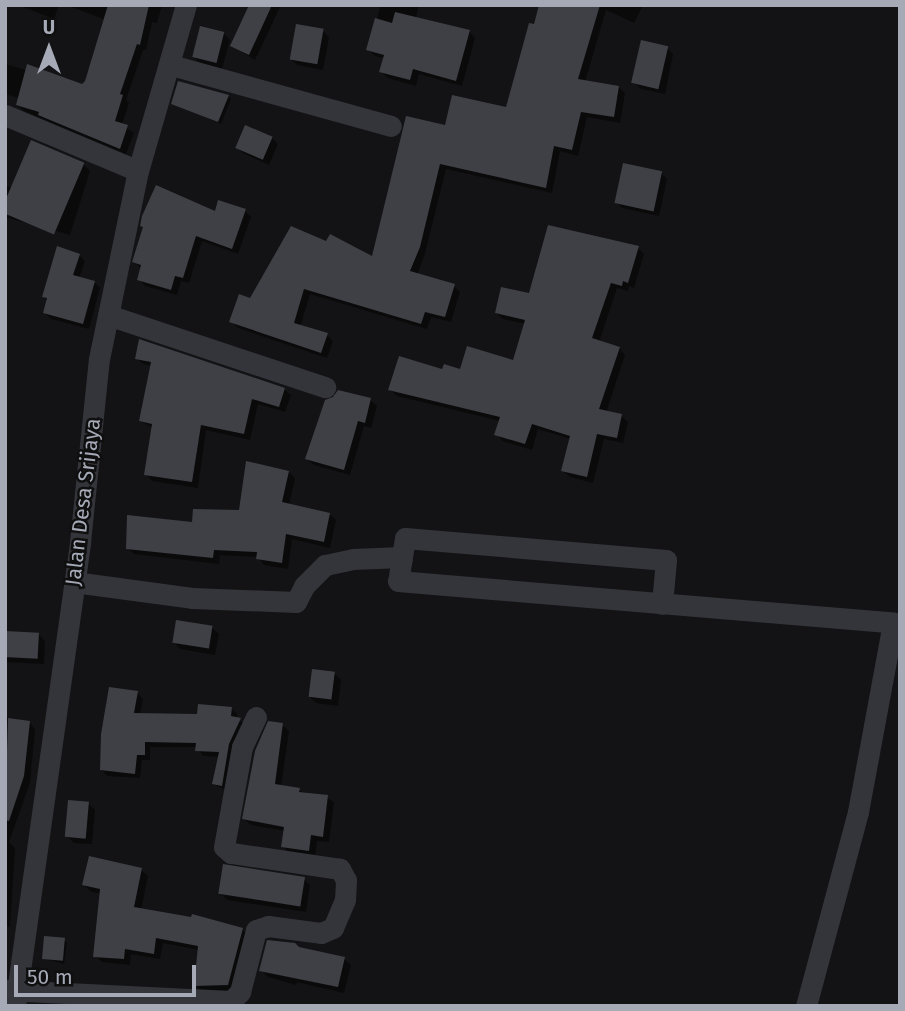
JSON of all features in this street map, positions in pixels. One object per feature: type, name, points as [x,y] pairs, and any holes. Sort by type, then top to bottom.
[{"type":"street","name":"Jalan Desa Srijaya","points":[[12,995],[74,582],[99,359],[138,171],[171,65],[186,5]]},
{"type":"street","points":[[171,65],[391,126]]},
{"type":"street","points":[[5,115],[138,171]]},
{"type":"street","points":[[108,315],[325,387]]},
{"type":"street","points":[[662,604],[666,560],[405,538],[398,581],[662,604],[893,623],[858,812],[806,1006]]},
{"type":"street","points":[[74,582],[192,598],[296,602],[304,586],[325,565],[353,559],[402,557]]},
{"type":"street","points":[[12,995],[231,1001],[240,992],[256,930],[268,926],[321,933],[333,928],[345,900],[346,880],[340,869],[231,853],[224,846],[242,747],[256,718]]},
{"type":"building","points":[[108,5],[149,5],[140,45],[137,44],[120,94],[123,95],[115,121],[128,125],[120,149],[38,115],[39,112],[16,105],[27,64],[82,84],[85,81]]},
{"type":"building","points":[[249,5],[272,5],[249,55],[230,46]]},
{"type":"building","points":[[539,5],[600,5],[578,79],[619,86],[614,117],[581,112],[572,150],[554,146],[546,188],[440,164],[420,247],[410,271],[455,284],[445,317],[425,312],[421,324],[304,289],[294,323],[328,333],[321,353],[229,322],[239,294],[250,298],[291,226],[326,241],[330,234],[372,256],[406,116],[445,125],[452,95],[506,107],[529,23],[534,24]]},
{"type":"building","points":[[395,12],[470,30],[456,81],[413,69],[410,80],[379,72],[384,55],[366,50],[375,18],[392,23]]},
{"type":"building","points":[[296,24],[324,29],[317,64],[290,59]]},
{"type":"building","points":[[200,26],[224,32],[217,63],[192,57]]},
{"type":"building","points":[[641,40],[668,46],[658,89],[631,83]]},
{"type":"building","points":[[178,81],[229,95],[218,122],[171,104]]},
{"type":"building","points":[[245,125],[273,137],[263,160],[235,148]]},
{"type":"building","points":[[31,140],[84,163],[54,234],[5,214],[5,201]]},
{"type":"building","points":[[623,163],[662,171],[654,211],[614,203]]},
{"type":"building","points":[[156,185],[215,211],[218,200],[246,209],[232,249],[196,236],[183,278],[175,276],[171,290],[137,280],[141,265],[132,262],[143,227],[140,226],[142,216]]},
{"type":"building","points":[[548,225],[639,246],[628,283],[623,281],[622,286],[611,283],[592,338],[620,347],[599,409],[622,414],[617,438],[597,434],[587,477],[561,471],[570,436],[532,424],[525,444],[494,435],[500,417],[388,390],[399,356],[442,369],[444,364],[460,369],[467,346],[513,360],[525,320],[495,313],[501,287],[529,293]]},
{"type":"building","points":[[57,246],[80,254],[73,275],[95,281],[83,324],[43,313],[47,298],[42,297]]},
{"type":"building","points":[[139,339],[285,388],[279,407],[252,399],[244,434],[201,425],[192,482],[144,475],[152,424],[139,421],[151,362],[135,359]]},
{"type":"building","points":[[338,390],[371,398],[365,423],[358,421],[344,470],[305,459],[325,400],[333,397]]},
{"type":"building","points":[[246,461],[289,471],[282,502],[330,513],[324,542],[286,534],[282,563],[256,559],[257,552],[214,550],[213,558],[126,549],[127,515],[192,522],[193,509],[239,510]]},
{"type":"building","points":[[176,620],[213,626],[209,649],[172,643]]},
{"type":"building","points":[[5,631],[39,633],[38,659],[5,657]]},
{"type":"building","points":[[312,669],[335,672],[331,700],[309,697]]},
{"type":"building","points":[[109,687],[138,691],[134,713],[197,714],[198,704],[232,707],[231,716],[241,718],[229,744],[222,786],[212,784],[219,752],[195,751],[196,743],[145,742],[145,755],[137,755],[135,774],[100,770],[101,734]]},
{"type":"building","points":[[8,718],[30,721],[24,776],[9,821],[5,820]]},
{"type":"building","points":[[268,721],[283,723],[275,784],[300,788],[299,792],[328,795],[323,837],[311,835],[309,851],[281,847],[284,827],[242,819],[255,751]]},
{"type":"building","points":[[68,800],[89,802],[86,839],[65,837]]},
{"type":"building","points":[[89,856],[142,868],[134,907],[191,917],[192,914],[243,928],[228,985],[194,986],[198,946],[156,938],[154,954],[125,949],[124,959],[93,957],[100,889],[82,885]]},
{"type":"building","points":[[223,864],[305,877],[300,907],[218,894]]},
{"type":"building","points":[[44,936],[65,938],[63,961],[42,959]]},
{"type":"building","points":[[267,940],[295,943],[299,947],[345,957],[338,987],[259,971]]}]
